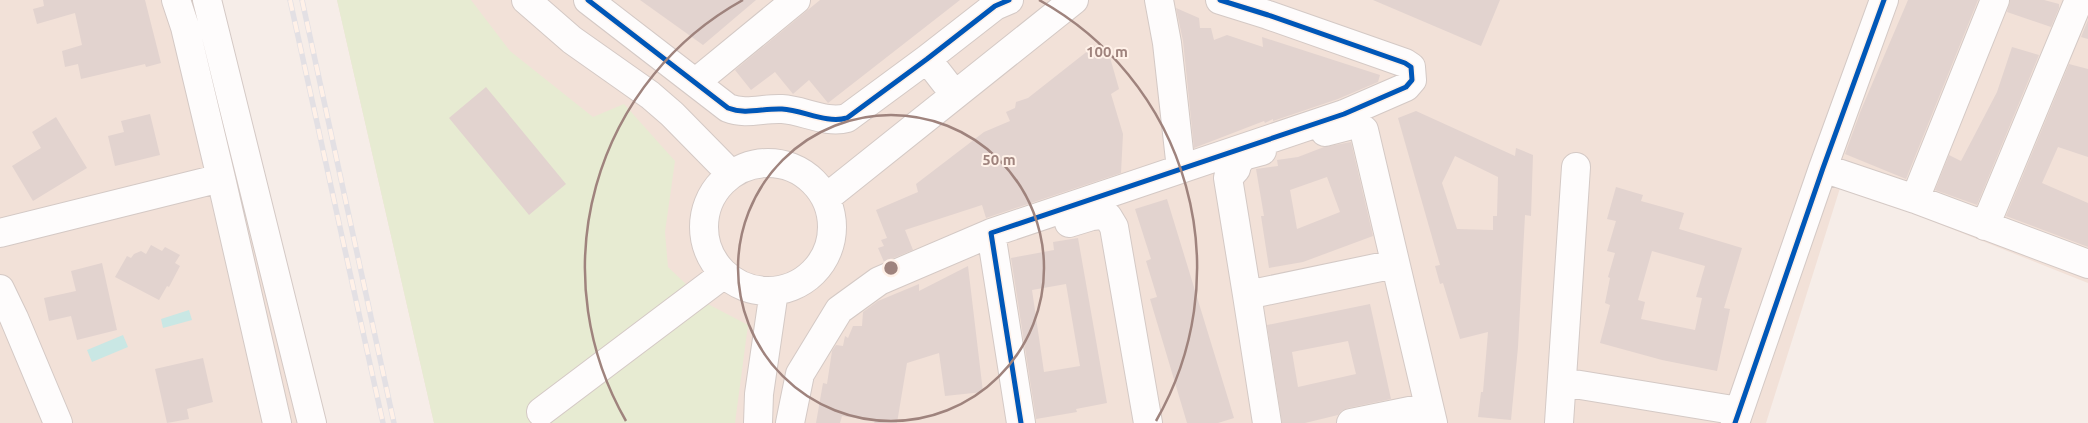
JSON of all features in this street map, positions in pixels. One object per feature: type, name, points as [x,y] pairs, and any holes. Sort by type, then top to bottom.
[{"type":"street","points":[[176,0],[185,27],[277,423]]},
{"type":"street","points":[[207,0],[312,423]]},
{"type":"street","points":[[588,0],[696,82],[720,104],[736,111],[783,109],[835,120],[847,118],[995,6],[1009,0]]},
{"type":"street","points":[[696,82],[796,0]]},
{"type":"street","points":[[1160,0],[1168,43],[1182,169]]},
{"type":"street","points":[[790,423],[800,374],[825,329],[839,310],[879,281],[1182,169],[1344,114],[1406,87],[1412,80],[1410,67],[1405,63],[1220,0]]},
{"type":"street","points":[[1562,382],[1737,417],[1823,168],[1884,0]]},
{"type":"street","points":[[1915,199],[1995,0]]},
{"type":"street","points":[[1985,226],[2079,0],[2088,3]]},
{"type":"street","points":[[528,1],[572,40],[650,95],[672,114],[731,174]]},
{"type":"street","points":[[826,198],[955,95],[1065,2]]},
{"type":"street","points":[[927,59],[955,95]]},
{"type":"street","points":[[1266,423],[1228,178],[1236,169],[1243,156],[1356,124],[1364,130],[1431,415],[1351,423]]},
{"type":"street","points":[[778,163],[790,166],[806,175],[820,188],[826,198],[831,211],[833,225],[828,252],[821,264],[800,283],[774,291],[752,290],[724,274],[714,264],[704,237],[703,222],[706,208],[712,195],[731,174],[754,164],[778,163]]},
{"type":"street","points":[[1560,423],[1576,167]]},
{"type":"street","points":[[1823,168],[1915,199],[2088,264]]},
{"type":"street","points":[[0,233],[221,178]]},
{"type":"street","points":[[992,240],[1092,216],[1101,215],[1108,217],[1114,227],[1148,423]]},
{"type":"street","points":[[992,240],[1021,423]]},
{"type":"street","points":[[1246,295],[1395,264]]},
{"type":"street","points":[[541,412],[724,274]]},
{"type":"street","points":[[0,289],[58,423]]},
{"type":"street","points":[[758,423],[761,376],[774,291]]},
{"type":"shaded area","points":[[0,0],[219,0],[274,214],[319,423],[0,423]]},
{"type":"shaded area","points":[[337,0],[2088,0],[2088,283],[1841,185],[1766,423],[434,423]]},
{"type":"green space","points":[[337,0],[471,0],[510,51],[593,117],[624,104],[675,161],[665,232],[668,267],[706,303],[748,325],[735,423],[434,423]]},
{"type":"water","points":[[189,310],[192,320],[163,328],[161,319]]},
{"type":"water","points":[[123,335],[128,347],[92,362],[87,350]]},
{"type":"building","points":[[43,0],[145,0],[161,63],[146,67],[145,64],[81,79],[78,64],[65,67],[62,51],[82,45],[75,13],[37,24],[33,9],[44,6]]},
{"type":"building","points":[[640,0],[756,0],[703,45]]},
{"type":"building","points":[[820,0],[960,0],[828,103],[809,80],[793,94],[775,72],[751,90],[735,70]]},
{"type":"building","points":[[1373,0],[1500,0],[1481,46]]},
{"type":"building","points":[[1908,0],[1978,0],[1906,179],[1845,154],[1861,110]]},
{"type":"building","points":[[2010,0],[2044,0],[2059,4],[2059,8],[2051,27],[2007,12]]},
{"type":"building","points":[[1176,8],[1199,18],[1200,28],[1211,28],[1214,40],[1227,35],[1263,47],[1262,37],[1380,75],[1378,82],[1338,99],[1273,121],[1273,119],[1265,123],[1264,121],[1194,148],[1183,41]]},
{"type":"building","points":[[2088,20],[2088,39],[2081,37]]},
{"type":"building","points":[[1094,46],[1107,47],[1119,89],[1111,94],[1123,134],[1121,173],[986,218],[982,205],[905,230],[913,250],[884,262],[878,248],[884,246],[881,240],[887,238],[876,210],[918,192],[916,184],[984,132],[1010,121],[1006,112],[1015,108],[1016,102],[1028,98]]},
{"type":"building","points":[[2012,47],[2039,55],[1977,205],[1935,190],[1949,155],[1961,161],[1997,92]]},
{"type":"building","points":[[2069,64],[2088,69],[2088,157],[2058,147],[2042,183],[2088,203],[2088,247],[2006,216]]},
{"type":"building","points":[[486,87],[566,184],[529,215],[449,118]]},
{"type":"building","points":[[1416,111],[1515,156],[1516,148],[1533,155],[1531,216],[1525,215],[1518,347],[1511,420],[1478,417],[1481,392],[1483,392],[1488,332],[1460,339],[1443,283],[1440,284],[1435,266],[1440,265],[1398,118]],"holes":[[[1455,156],[1498,177],[1497,216],[1493,216],[1493,230],[1457,229],[1442,183]]]},
{"type":"building","points":[[150,114],[160,155],[115,166],[108,136],[124,132],[121,121]]},
{"type":"building","points":[[56,117],[87,168],[33,201],[12,166],[41,148],[32,132]]},
{"type":"building","points":[[1351,142],[1373,236],[1303,262],[1269,268],[1261,216],[1264,216],[1256,169],[1278,166],[1277,160],[1298,157],[1324,147]],"holes":[[[1327,177],[1340,212],[1297,229],[1290,190]]]},
{"type":"building","points":[[1616,187],[1643,195],[1641,201],[1684,213],[1679,229],[1742,248],[1724,308],[1730,309],[1717,371],[1662,360],[1600,343],[1610,305],[1605,303],[1610,278],[1608,277],[1615,253],[1607,251],[1616,221],[1607,219]],"holes":[[[1652,251],[1705,266],[1696,297],[1702,298],[1695,330],[1641,319],[1645,302],[1638,300]]]},
{"type":"building","points":[[1167,199],[1234,418],[1218,423],[1187,423],[1150,299],[1157,297],[1146,261],[1151,259],[1135,209]]},
{"type":"building","points":[[1078,238],[1107,403],[1076,409],[1077,412],[1036,419],[1011,258],[1054,250],[1053,242]],"holes":[[[1066,284],[1080,366],[1044,372],[1032,290]]]},
{"type":"building","points":[[151,245],[162,251],[165,247],[180,255],[175,263],[180,266],[169,287],[167,286],[159,300],[115,277],[127,256],[131,258],[134,254],[141,251],[146,254]]},
{"type":"building","points":[[102,263],[117,330],[77,340],[71,316],[49,321],[44,298],[76,291],[71,271]]},
{"type":"building","points":[[968,266],[983,392],[945,396],[939,353],[907,363],[897,423],[874,423],[875,421],[842,416],[840,423],[816,423],[823,383],[827,384],[832,351],[836,345],[843,346],[845,336],[848,338],[853,326],[862,326],[863,312],[878,301],[919,284],[919,291]]},
{"type":"building","points":[[1370,304],[1391,399],[1348,408],[1341,411],[1338,415],[1305,423],[1282,423],[1267,325]],"holes":[[[1348,341],[1356,374],[1298,387],[1292,352]]]},
{"type":"building","points":[[203,358],[213,402],[187,409],[189,419],[167,423],[155,369]]},
{"type":"railway","points":[[290,0],[383,423]]},
{"type":"railway","points":[[302,0],[394,423]]},
{"type":"cycle path","points":[[588,0],[728,108],[741,111],[782,109],[831,119],[847,118],[995,6],[1009,0]]},
{"type":"cycle path","points":[[1021,423],[991,233],[1344,114],[1406,87],[1412,80],[1411,67],[1405,63],[1220,0]]},
{"type":"cycle path","points":[[1735,423],[1823,168],[1884,0]]}]
